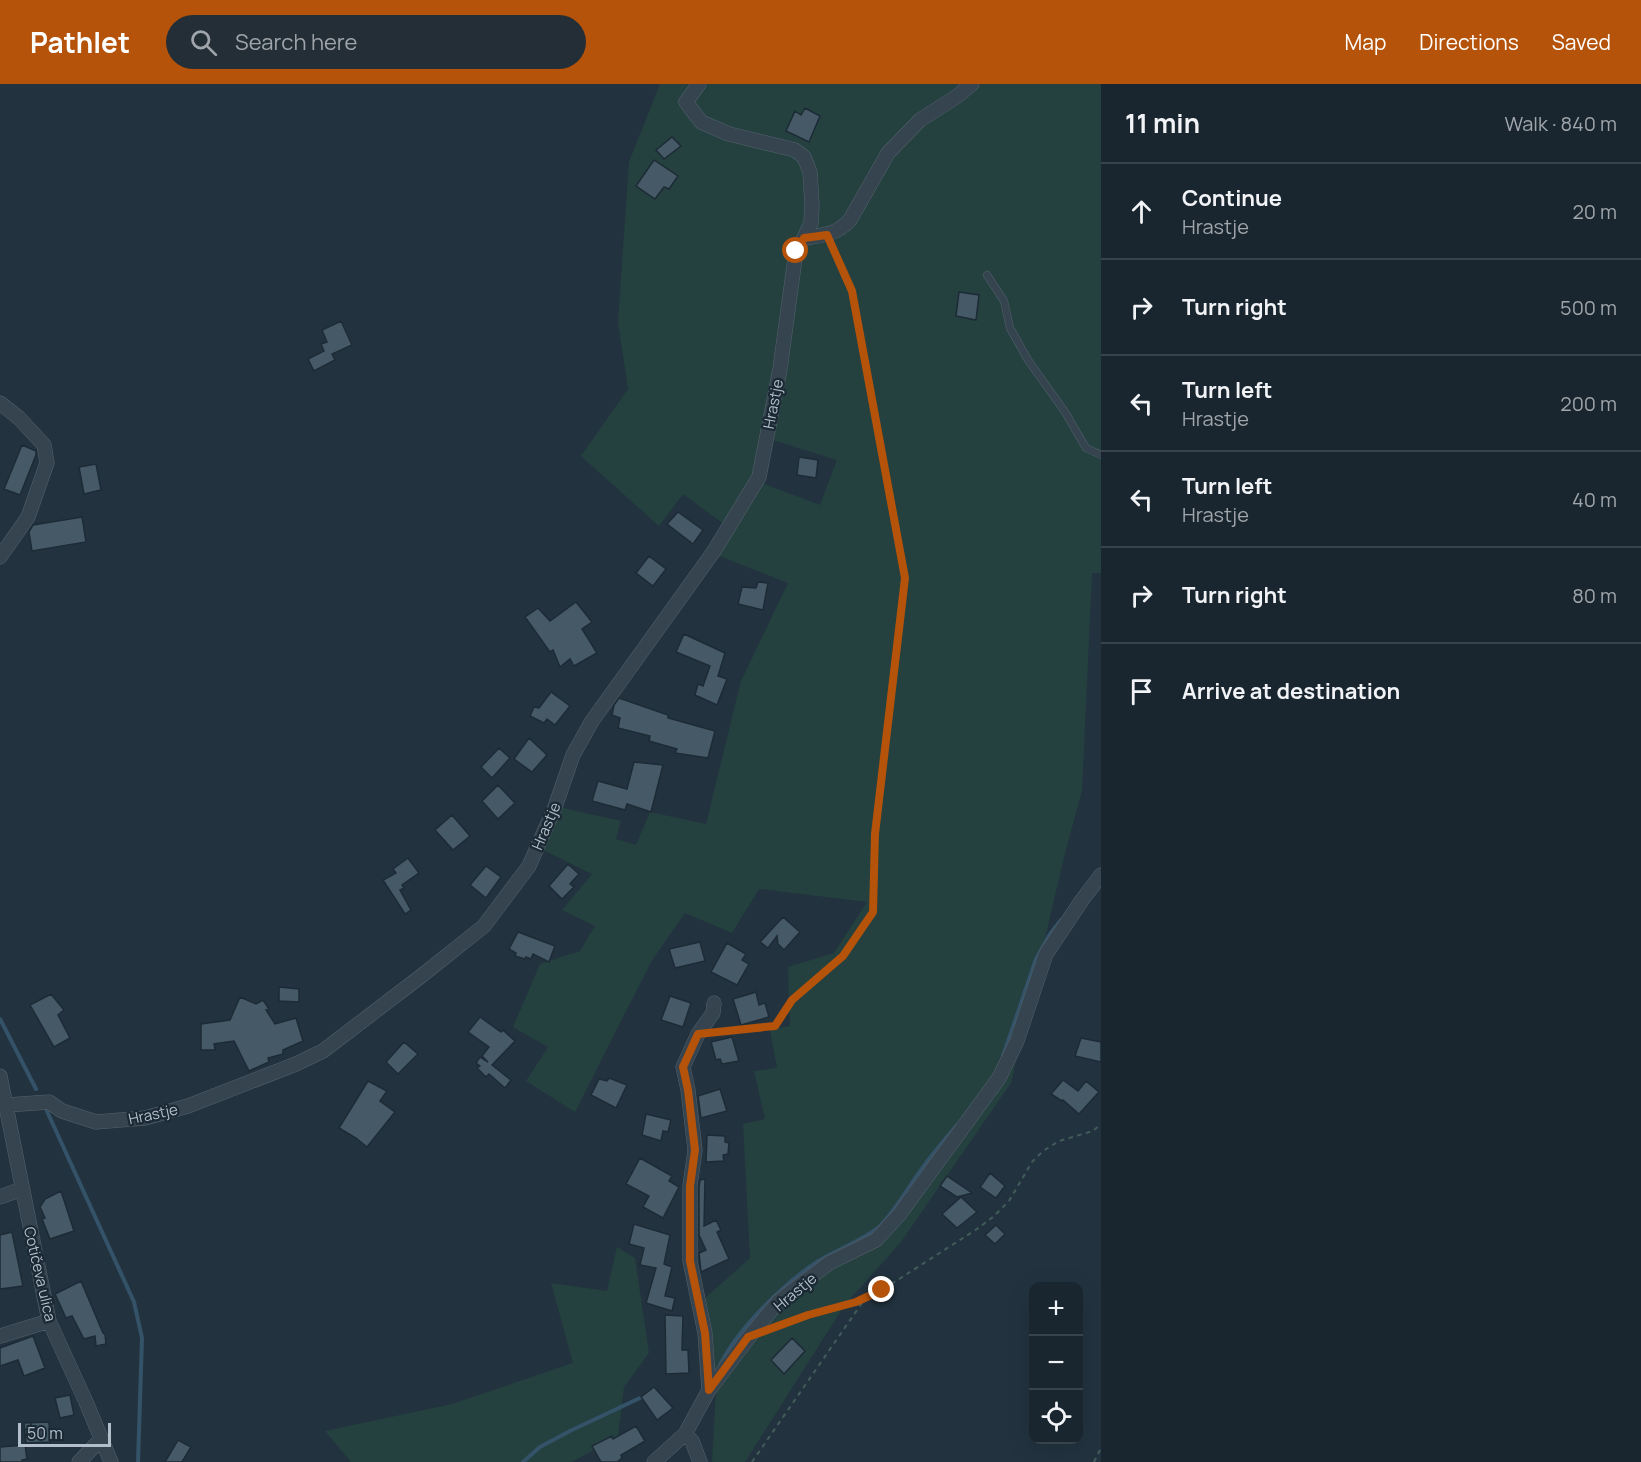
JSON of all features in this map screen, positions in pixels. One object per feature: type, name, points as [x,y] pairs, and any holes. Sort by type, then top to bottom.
[{"type":"street","name":"Hrastje","points":[[7,1106],[49,1102],[62,1111],[96,1122],[145,1118],[188,1106],[296,1064],[323,1051],[484,926],[529,866],[555,807],[573,755],[592,721],[714,551],[759,477],[780,369],[796,251],[811,223],[810,172],[804,157],[795,150],[729,134],[701,122],[687,102],[699,84]]},
{"type":"street","points":[[804,238],[827,235],[841,229],[850,220],[888,153],[921,120],[972,84]]},
{"type":"street","points":[[0,403],[19,418],[44,445],[47,463],[28,517],[0,557]]},
{"type":"street","name":"Hrastje","points":[[654,1462],[685,1434],[709,1390],[748,1337],[779,1301],[829,1263],[876,1240],[899,1215],[999,1078],[1017,1041],[1046,954],[1101,875]]},
{"type":"street","points":[[709,1390],[705,1333],[690,1261],[690,1186],[695,1150],[683,1067],[698,1034],[713,1014],[714,1003]]},
{"type":"street","name":"Cotičeva ulica","points":[[0,1076],[49,1322],[111,1462]]},
{"type":"street","points":[[0,1197],[22,1189]]},
{"type":"street","points":[[0,1336],[49,1322]]},
{"type":"street","points":[[685,1434],[692,1442],[700,1462]]},
{"type":"street","points":[[79,1462],[101,1439]]},
{"type":"lane","points":[[987,275],[1004,301],[1010,328],[1028,360],[1065,412],[1086,448],[1101,455]]},
{"type":"path","points":[[698,1034],[775,1026],[792,1000],[843,956],[873,912],[875,834],[905,578],[852,291],[827,235]]},
{"type":"path","points":[[768,1330],[808,1315],[856,1302],[882,1290],[993,1217],[1009,1201],[1032,1162],[1043,1151],[1059,1141],[1093,1131],[1101,1124]]},
{"type":"path","points":[[752,1462],[865,1298]]},
{"type":"path","points":[[1094,1462],[1101,1448]]},
{"type":"green space","points":[[660,84],[1101,84],[1101,573],[1092,573],[1082,791],[1065,853],[1011,1083],[901,1242],[844,1306],[745,1462],[712,1462],[716,1389],[703,1300],[750,1258],[743,1124],[765,1119],[754,1071],[777,1068],[770,1030],[790,1026],[788,967],[834,953],[867,902],[759,889],[732,933],[685,913],[651,962],[575,1112],[526,1081],[548,1047],[513,1027],[540,964],[580,951],[595,926],[562,910],[592,874],[541,849],[559,807],[621,821],[616,839],[636,845],[650,812],[706,824],[741,681],[788,583],[717,555],[761,483],[820,505],[837,460],[763,437],[756,474],[725,525],[683,494],[659,526],[581,456],[628,389],[618,322],[629,162]]},
{"type":"green space","points":[[617,1247],[635,1258],[649,1353],[624,1387],[618,1437],[572,1462],[351,1462],[325,1431],[452,1404],[573,1363],[551,1283],[607,1291]]},
{"type":"building","points":[[805,108],[820,116],[809,142],[786,131],[795,111],[801,115]]},
{"type":"building","points":[[672,137],[681,146],[664,159],[656,150]]},
{"type":"building","points":[[654,160],[678,176],[669,189],[664,187],[655,199],[636,186]]},
{"type":"building","points":[[959,292],[979,295],[976,320],[956,316]]},
{"type":"building","points":[[341,321],[352,345],[332,354],[335,360],[314,371],[308,359],[324,351],[321,344],[327,342],[322,330]]},
{"type":"building","points":[[22,445],[36,451],[36,455],[20,495],[4,489]]},
{"type":"building","points":[[799,457],[818,460],[816,478],[797,475]]},
{"type":"building","points":[[96,464],[101,490],[84,494],[79,467]]},
{"type":"building","points":[[678,512],[703,530],[693,544],[667,524]]},
{"type":"building","points":[[82,517],[86,542],[32,551],[29,532],[33,525]]},
{"type":"building","points":[[649,556],[666,569],[653,586],[636,573]]},
{"type":"building","points":[[758,582],[768,583],[763,610],[738,604],[742,587],[756,588]]},
{"type":"building","points":[[576,602],[592,622],[582,629],[597,653],[574,666],[570,659],[560,667],[553,650],[550,652],[525,617],[538,608],[550,621]]},
{"type":"building","points":[[684,634],[725,653],[718,676],[727,679],[717,705],[695,695],[698,684],[703,686],[710,666],[676,652]]},
{"type":"building","points":[[551,692],[570,706],[555,725],[547,719],[544,723],[530,716],[534,707],[539,708]]},
{"type":"building","points":[[619,698],[668,715],[668,718],[715,731],[708,758],[675,753],[677,749],[649,741],[650,736],[618,728],[620,718],[612,715],[614,705]]},
{"type":"building","points":[[529,738],[547,755],[532,772],[514,759]]},
{"type":"building","points":[[499,748],[510,758],[492,778],[481,767]]},
{"type":"building","points":[[634,762],[663,765],[651,812],[627,804],[625,810],[592,801],[598,781],[627,789]]},
{"type":"building","points":[[498,785],[515,803],[498,819],[482,801]]},
{"type":"building","points":[[452,815],[470,836],[453,850],[435,830]]},
{"type":"building","points":[[408,858],[419,873],[402,885],[404,888],[400,890],[411,910],[405,914],[383,880],[396,873],[393,869]]},
{"type":"building","points":[[568,864],[579,874],[570,884],[574,887],[562,899],[549,886]]},
{"type":"building","points":[[486,866],[501,877],[486,898],[470,885]]},
{"type":"building","points":[[783,917],[800,932],[784,950],[778,944],[777,936],[768,948],[760,942]]},
{"type":"building","points":[[518,932],[555,946],[549,962],[533,954],[531,959],[515,956],[516,953],[509,949]]},
{"type":"building","points":[[700,942],[705,961],[675,968],[669,949]]},
{"type":"building","points":[[727,943],[746,954],[742,960],[749,964],[737,985],[711,972]]},
{"type":"building","points":[[279,987],[299,989],[299,1002],[279,1001]]},
{"type":"building","points":[[756,992],[759,1005],[765,1003],[769,1017],[741,1025],[733,999]]},
{"type":"building","points":[[51,994],[64,1010],[58,1015],[70,1038],[54,1047],[30,1005]]},
{"type":"building","points":[[670,996],[691,1003],[683,1027],[661,1020]]},
{"type":"building","points":[[240,997],[256,1004],[263,1000],[275,1024],[296,1018],[303,1041],[283,1050],[283,1054],[268,1058],[269,1062],[249,1071],[234,1041],[214,1044],[215,1050],[201,1050],[201,1024],[230,1020]]},
{"type":"building","points":[[480,1017],[501,1032],[503,1030],[515,1041],[492,1065],[511,1080],[505,1088],[489,1074],[486,1077],[477,1068],[480,1066],[476,1063],[480,1057],[488,1062],[482,1056],[489,1047],[468,1032]]},
{"type":"building","points":[[732,1037],[739,1061],[722,1064],[720,1059],[716,1060],[711,1042]]},
{"type":"building","points":[[1081,1038],[1101,1042],[1101,1062],[1075,1056]]},
{"type":"building","points":[[404,1042],[418,1054],[398,1074],[386,1062]]},
{"type":"building","points":[[609,1078],[627,1085],[616,1108],[591,1095],[599,1079],[607,1081]]},
{"type":"building","points":[[1063,1080],[1078,1091],[1086,1081],[1099,1092],[1079,1114],[1063,1100],[1051,1094]]},
{"type":"building","points":[[368,1081],[387,1091],[380,1101],[395,1112],[367,1147],[339,1128]]},
{"type":"building","points":[[720,1089],[727,1111],[701,1118],[698,1096]]},
{"type":"building","points":[[646,1114],[671,1120],[668,1132],[663,1131],[661,1141],[642,1135]]},
{"type":"building","points":[[707,1135],[725,1136],[725,1142],[729,1143],[728,1154],[723,1155],[724,1161],[706,1162]]},
{"type":"building","points":[[640,1158],[672,1176],[669,1181],[679,1187],[663,1218],[643,1207],[649,1196],[626,1184]]},
{"type":"building","points":[[990,1173],[1005,1186],[996,1198],[980,1187]]},
{"type":"building","points":[[947,1176],[972,1193],[957,1197],[940,1186]]},
{"type":"building","points":[[705,1179],[704,1226],[716,1220],[721,1230],[717,1232],[729,1259],[701,1272],[699,1253],[706,1250],[699,1235],[699,1187],[700,1180]]},
{"type":"building","points":[[61,1191],[74,1231],[50,1239],[40,1207],[45,1199]]},
{"type":"building","points":[[961,1197],[977,1212],[957,1228],[942,1214]]},
{"type":"building","points":[[634,1224],[670,1235],[664,1264],[672,1267],[665,1296],[675,1298],[672,1311],[646,1303],[656,1268],[640,1265],[644,1248],[629,1244]]},
{"type":"building","points":[[996,1225],[1005,1234],[995,1244],[985,1235]]},
{"type":"building","points":[[12,1232],[23,1286],[0,1289],[0,1235]]},
{"type":"building","points":[[81,1281],[105,1334],[106,1344],[96,1346],[95,1336],[84,1339],[72,1316],[66,1318],[55,1294]]},
{"type":"building","points":[[665,1315],[683,1316],[682,1350],[688,1350],[689,1373],[666,1374]]},
{"type":"building","points":[[33,1336],[45,1368],[24,1376],[18,1360],[0,1366],[0,1348]]},
{"type":"building","points":[[792,1338],[805,1351],[784,1374],[771,1360]]},
{"type":"building","points":[[654,1387],[673,1408],[657,1420],[641,1397]]},
{"type":"building","points":[[70,1395],[74,1415],[60,1418],[55,1398]]},
{"type":"building","points":[[49,1422],[50,1442],[26,1443],[24,1423]]},
{"type":"building","points":[[636,1426],[645,1441],[621,1455],[622,1458],[617,1462],[601,1462],[592,1446],[612,1436],[613,1439]]},
{"type":"building","points":[[178,1440],[191,1447],[182,1462],[165,1462]]},
{"type":"building","points":[[25,1445],[27,1459],[22,1462],[0,1462],[0,1447]]},
{"type":"waterway","points":[[1003,1056],[1036,959],[1061,920]]},
{"type":"waterway","points":[[0,1019],[36,1089]]},
{"type":"waterway","points":[[46,1109],[134,1302],[142,1338],[138,1462]]},
{"type":"waterway","points":[[720,1365],[750,1322],[790,1282],[817,1262],[867,1236],[886,1220],[930,1158],[958,1124]]},
{"type":"waterway","points":[[523,1462],[540,1447],[640,1398]]},
{"type":"route","points":[[796,251],[804,238],[827,235],[852,291],[905,578],[875,834],[873,912],[843,956],[792,1000],[775,1026],[698,1034],[683,1067],[695,1150],[690,1186],[690,1261],[705,1333],[709,1390],[748,1337],[808,1315],[856,1302],[882,1290]]}]
